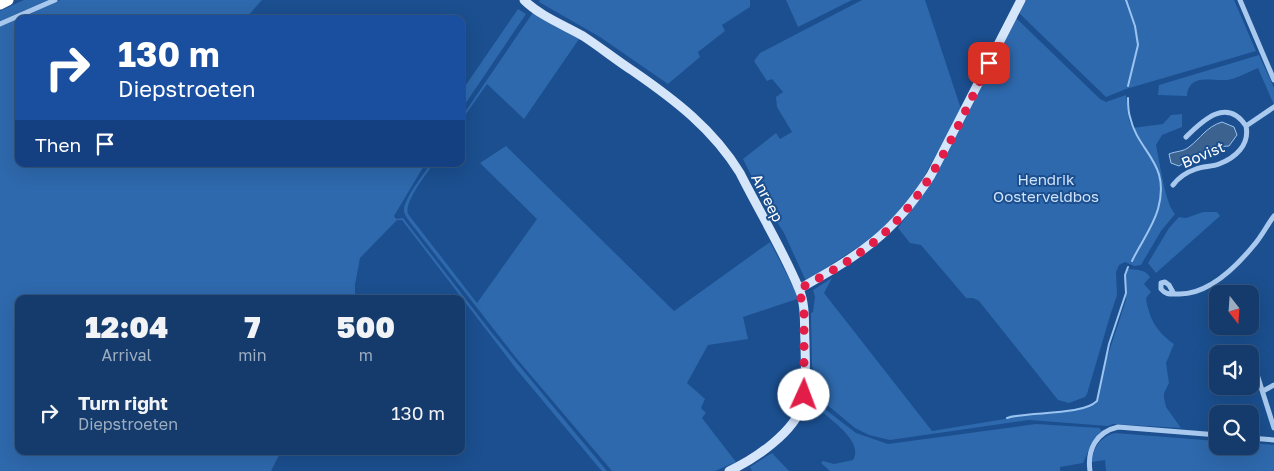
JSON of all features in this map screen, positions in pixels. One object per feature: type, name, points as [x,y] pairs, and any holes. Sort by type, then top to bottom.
[{"type":"highway","points":[[0,4],[8,0]]},
{"type":"street","points":[[21,15],[55,0]]},
{"type":"street","name":"Anreep","points":[[524,0],[534,8],[584,37],[666,94],[710,132],[729,156],[740,174],[799,289],[804,312],[805,353],[804,400],[800,412],[774,442],[729,471]]},
{"type":"street","points":[[799,289],[838,268],[875,241],[900,218],[919,195],[1021,0]]},
{"type":"street","points":[[1240,0],[1274,80]]},
{"type":"street","points":[[0,24],[15,17]]},
{"type":"street","points":[[1246,126],[1274,107]]},
{"type":"street","name":"Bovist","points":[[1173,185],[1178,179],[1196,169],[1217,165],[1229,159],[1243,146],[1247,134],[1246,126],[1236,116],[1228,113],[1218,113],[1202,120],[1186,137]]},
{"type":"street","name":"Bovist","points":[[1173,174],[1178,179]]},
{"type":"street","points":[[1174,294],[1197,291],[1225,274],[1255,244],[1274,216]]},
{"type":"street","points":[[1259,380],[1274,428]]},
{"type":"street","points":[[1263,391],[1274,385]]},
{"type":"street","points":[[1090,468],[1089,454],[1098,439],[1118,427],[1209,434]]},
{"type":"street","points":[[1259,439],[1274,440]]},
{"type":"green space","points":[[24,0],[49,0],[0,21],[0,11]]},
{"type":"green space","points":[[60,0],[262,0],[249,15],[25,15]]},
{"type":"green space","points":[[540,0],[750,0],[750,7],[722,25],[725,31],[698,52],[700,57],[668,84],[600,37],[539,2]]},
{"type":"green space","points":[[786,0],[852,0],[798,27]]},
{"type":"green space","points":[[862,0],[925,0],[961,109],[913,197],[872,238],[806,281],[784,233],[766,205],[743,159],[776,133],[780,139],[792,132],[777,107],[776,97],[783,92],[772,79],[767,81],[754,61],[760,53]]},
{"type":"green space","points":[[1025,0],[1234,0],[1256,51],[1126,89],[1106,97],[1019,13]]},
{"type":"green space","points":[[518,9],[526,14],[465,104],[465,86]]},
{"type":"green space","points":[[534,11],[579,39],[524,119],[487,84],[465,115],[465,112]]},
{"type":"green space","name":"Hendrik Oosterveldbos","points":[[1016,18],[1100,99],[1106,102],[1126,95],[1129,120],[1132,128],[1163,124],[1171,115],[1182,114],[1182,127],[1162,135],[1156,145],[1168,201],[1175,214],[1161,231],[1141,265],[1134,266],[1125,262],[1119,265],[1116,272],[1117,295],[1087,394],[1085,397],[1069,403],[1058,400],[979,301],[973,298],[966,298],[921,245],[910,243],[898,228],[922,195]]},
{"type":"green space","points":[[15,20],[15,167],[423,167],[394,216],[396,219],[403,218],[463,295],[460,295],[402,220],[397,220],[360,258],[355,295],[15,295],[15,455],[279,455],[271,471],[0,471],[0,26]]},
{"type":"green space","points":[[1259,55],[1274,88],[1274,105],[1258,68],[1229,80],[1207,79],[1196,81],[1189,89],[1187,96],[1158,95],[1159,85]]},
{"type":"green space","points":[[506,146],[674,311],[770,242],[796,292],[797,299],[743,317],[748,339],[708,345],[687,383],[705,399],[701,408],[706,413],[702,418],[736,462],[715,471],[612,471],[517,359],[409,221],[404,212],[406,201],[410,194],[429,167],[431,167],[412,196],[408,214],[477,303],[537,219],[480,163]]},
{"type":"green space","points":[[1203,212],[1217,212],[1220,216],[1156,273],[1148,263],[1169,228],[1179,217],[1186,218]]},
{"type":"green space","points":[[1128,269],[1143,271],[1150,277],[1144,284],[1151,292],[1146,298],[1149,312],[1158,330],[1174,344],[1166,363],[1169,383],[1164,393],[1164,398],[1166,407],[1181,428],[1113,424],[1108,426],[1029,420],[890,440],[869,435],[855,428],[825,403],[812,366],[811,313],[813,312],[815,297],[813,290],[832,278],[824,293],[932,431],[1005,419],[1010,415],[1055,413],[1094,405],[1097,402],[1103,370],[1126,300],[1125,276]]},
{"type":"green space","points":[[465,298],[607,471],[600,469],[517,370],[465,302]]},
{"type":"green space","points":[[826,410],[856,433],[888,444],[1036,424],[1100,428],[1101,431],[1090,447],[1083,463],[1060,467],[1060,471],[830,471],[821,463],[823,461],[834,464],[853,460],[855,453],[851,439],[821,411]]},
{"type":"green space","points":[[1115,433],[1209,440],[1209,455],[1259,455],[1259,444],[1274,445],[1274,471],[1106,471],[1105,460],[1092,462],[1092,457],[1099,443]]},
{"type":"green space","points":[[772,453],[789,471],[752,471],[750,467]]},
{"type":"shaded area","points":[[1222,122],[1234,127],[1237,135],[1229,146],[1211,147],[1200,156],[1179,166],[1171,163],[1169,154],[1187,149],[1208,130]]},
{"type":"waterway","points":[[1126,0],[1135,26],[1138,45],[1128,86]]},
{"type":"waterway","points":[[1128,98],[1129,112],[1134,129],[1157,169],[1161,193],[1156,216],[1132,261]]},
{"type":"waterway","points":[[1007,418],[1080,409],[1090,406],[1097,401],[1109,344],[1126,293],[1125,275],[1128,267]]},
{"type":"route","points":[[804,395],[804,312],[799,289],[853,258],[900,218],[919,195],[931,175],[989,63]]}]
